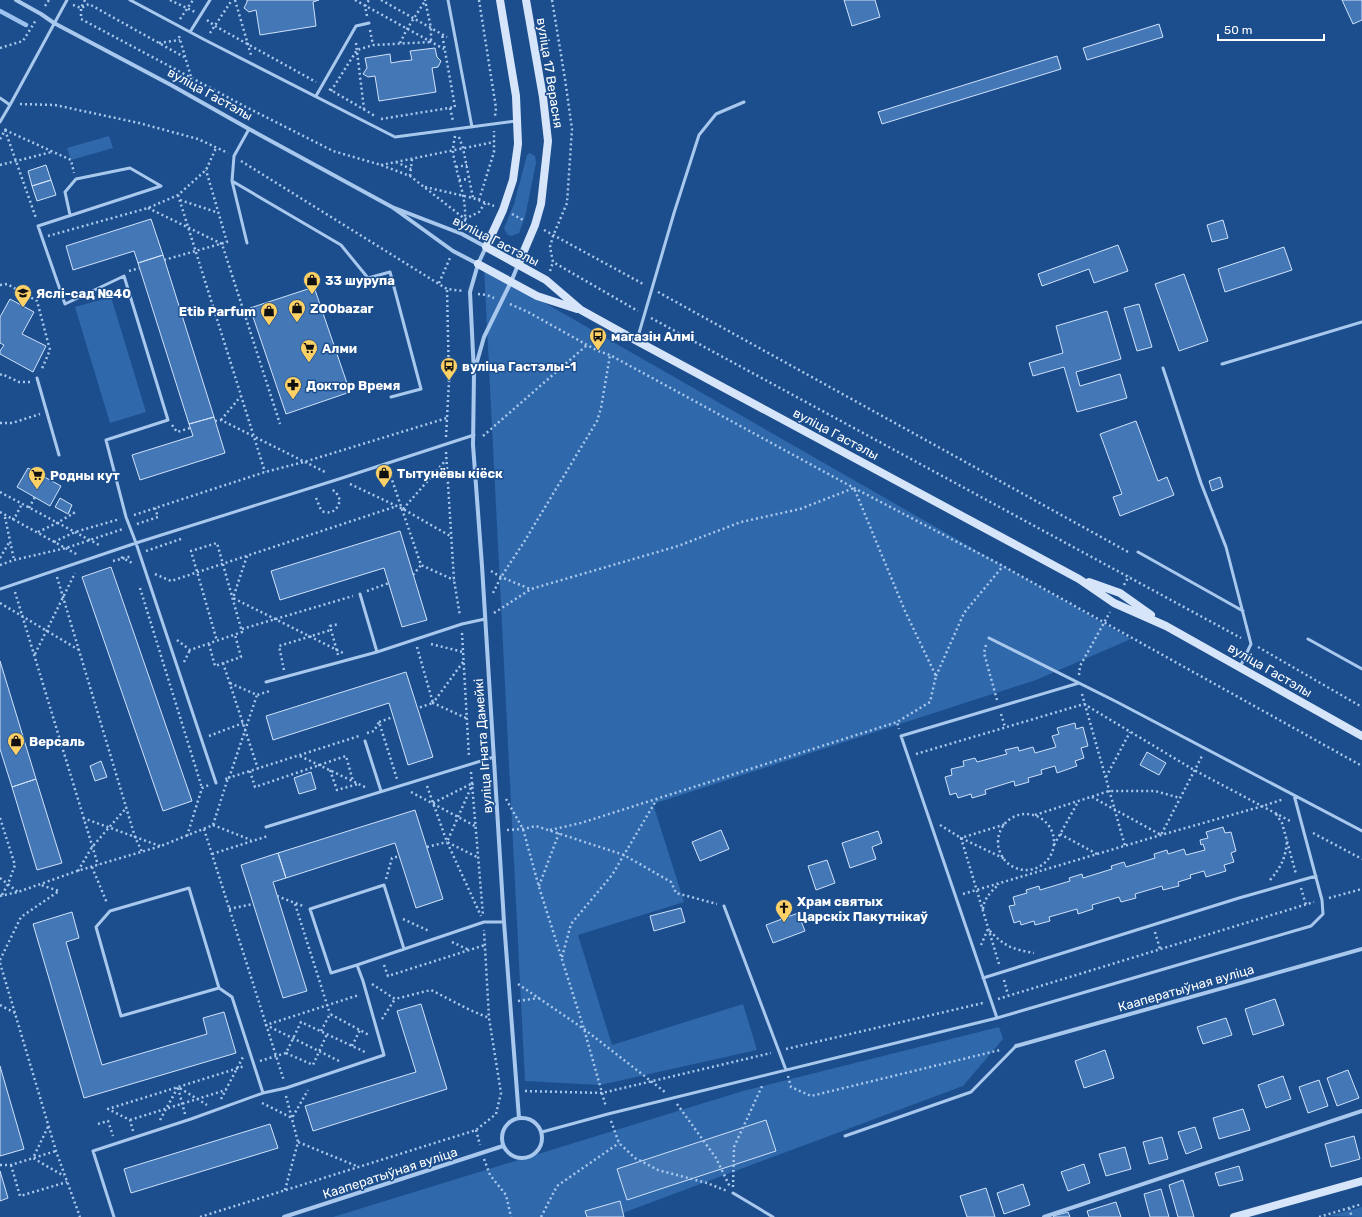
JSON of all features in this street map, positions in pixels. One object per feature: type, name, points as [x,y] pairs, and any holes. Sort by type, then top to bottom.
[{"type":"main road","points":[[486,247],[503,210],[513,180],[518,144],[516,96],[500,0]]},
{"type":"main road","name":"вуліца 17 Верасня","points":[[518,265],[535,225],[541,204],[548,141],[543,97],[526,0]]},
{"type":"main road","name":"вуліца Гастэлы","points":[[486,247],[546,280],[581,310]]},
{"type":"main road","name":"вуліца Гастэлы","points":[[478,264],[537,296],[581,310],[1079,579],[1114,603],[1166,626],[1362,736]]},
{"type":"main road","name":"вуліца Гастэлы","points":[[1079,579],[1120,593],[1166,626]]},
{"type":"main road","points":[[1234,1217],[1362,1181]]},
{"type":"street","name":"вуліца Гастэлы","points":[[16,0],[54,23],[171,85],[392,207],[453,251],[478,264]]},
{"type":"street","name":"вуліца Гастэлы","points":[[392,207],[462,234],[486,247]]},
{"type":"street","name":"вуліца Ігната Дамейкі","points":[[486,247],[478,264],[470,292],[474,373],[473,444],[504,922],[519,1118]]},
{"type":"street","name":"вуліца Ігната Дамейкі","points":[[474,373],[484,338],[518,265]]},
{"type":"street","name":"Кааператыўная вуліца","points":[[1016,1046],[1362,949]]},
{"type":"street","points":[[1044,1217],[1362,1111]]},
{"type":"street","points":[[519,1118],[529,1119],[537,1124],[542,1132],[543,1141],[540,1150],[533,1156],[525,1159],[516,1158],[508,1154],[503,1146],[501,1137],[504,1128],[510,1121],[519,1118]]},
{"type":"street","name":"Кааператыўная вуліца","points":[[284,1217],[503,1146]]},
{"type":"lane","points":[[130,0],[254,66],[395,137],[518,121]]},
{"type":"lane","points":[[190,32],[210,0]]},
{"type":"lane","points":[[448,0],[472,127]]},
{"type":"lane","points":[[0,122],[67,1]]},
{"type":"lane","points":[[316,96],[356,26],[368,23]]},
{"type":"lane","points":[[0,98],[10,105]]},
{"type":"lane","points":[[637,341],[674,213],[699,135],[716,114],[744,102]]},
{"type":"lane","points":[[247,243],[232,181],[234,156],[249,129]]},
{"type":"lane","points":[[70,215],[65,192],[76,180],[130,168],[161,186],[38,226],[64,304],[124,276],[168,420],[106,440],[126,517],[140,553],[216,783]]},
{"type":"lane","points":[[232,181],[341,245],[368,278]]},
{"type":"lane","points":[[357,281],[390,272],[421,389],[391,397]]},
{"type":"lane","points":[[1222,364],[1362,322]]},
{"type":"lane","points":[[1164,368],[1201,483],[1226,547],[1252,644],[1240,667]]},
{"type":"lane","points":[[37,378],[59,455]]},
{"type":"lane","points":[[0,589],[136,543],[474,435]]},
{"type":"lane","points":[[1138,552],[1243,611]]},
{"type":"lane","points":[[360,594],[377,652]]},
{"type":"lane","points":[[266,682],[377,652],[462,624],[485,619]]},
{"type":"lane","points":[[989,638],[1079,683],[1362,831]]},
{"type":"lane","points":[[1308,639],[1362,669]]},
{"type":"lane","points":[[997,1018],[901,736],[1079,683]]},
{"type":"lane","points":[[365,741],[381,791]]},
{"type":"lane","points":[[266,827],[494,756]]},
{"type":"lane","points":[[542,1132],[608,1114],[997,1018],[1312,926],[1323,914],[1322,900],[1294,795]]},
{"type":"lane","points":[[983,978],[1239,898],[1316,876]]},
{"type":"lane","points":[[404,949],[384,885],[310,909],[331,973],[357,965],[484,922],[504,922]]},
{"type":"lane","points":[[219,988],[121,1016],[96,927],[110,911],[189,888],[219,988],[232,997],[263,1093]]},
{"type":"lane","points":[[724,906],[786,1070]]},
{"type":"lane","points":[[114,1217],[93,1151],[154,1132],[263,1093],[286,1088],[384,1055],[357,965]]},
{"type":"lane","points":[[845,1136],[971,1092],[1016,1046]]},
{"type":"lane","points":[[733,1193],[773,1217]]},
{"type":"path","points":[[85,0],[81,8],[82,19],[246,107],[333,151],[410,176],[465,219]]},
{"type":"path","points":[[191,78],[176,25],[193,0]]},
{"type":"path","points":[[205,40],[232,0]]},
{"type":"path","points":[[235,0],[254,66]]},
{"type":"path","points":[[355,0],[460,58]]},
{"type":"path","points":[[381,0],[456,42]]},
{"type":"path","points":[[425,0],[431,28],[431,42]]},
{"type":"path","points":[[400,44],[406,29],[414,19],[425,0]]},
{"type":"path","points":[[479,0],[496,108],[494,152],[479,200]]},
{"type":"path","points":[[552,0],[566,79],[572,128],[567,203],[553,236],[550,248],[553,262],[644,314],[1129,576],[1362,707]]},
{"type":"path","points":[[67,1],[81,8]]},
{"type":"path","points":[[81,8],[89,4],[184,57]]},
{"type":"path","points":[[0,48],[23,41],[37,20]]},
{"type":"path","points":[[356,26],[357,50],[366,122]]},
{"type":"path","points":[[158,43],[180,40]]},
{"type":"path","points":[[331,91],[357,50],[373,45],[431,42]]},
{"type":"path","points":[[10,105],[55,105],[138,123],[198,139],[234,156],[447,289],[487,295],[528,312],[854,488],[1003,566],[1362,766]]},
{"type":"path","points":[[450,108],[455,129],[464,148],[473,198]]},
{"type":"path","points":[[0,126],[5,130],[71,160]]},
{"type":"path","points":[[455,129],[453,151],[465,219],[462,234]]},
{"type":"path","points":[[5,130],[38,226]]},
{"type":"path","points":[[380,166],[494,142]]},
{"type":"path","points":[[42,237],[148,208],[178,195],[206,170],[216,148]]},
{"type":"path","points":[[0,165],[52,152]]},
{"type":"path","points":[[410,176],[412,159]]},
{"type":"path","points":[[396,162],[411,169]]},
{"type":"path","points":[[456,167],[467,165]]},
{"type":"path","points":[[164,260],[227,242],[206,170]]},
{"type":"path","points":[[459,180],[469,178]]},
{"type":"path","points":[[425,187],[479,200],[535,225],[1130,553],[1138,552]]},
{"type":"path","points":[[178,195],[265,472]]},
{"type":"path","points":[[179,200],[219,213]]},
{"type":"path","points":[[465,219],[479,212],[485,203]]},
{"type":"path","points":[[148,208],[222,244],[280,424]]},
{"type":"path","points":[[439,284],[453,251]]},
{"type":"path","points":[[0,285],[7,284],[37,301],[50,350],[37,378],[30,382],[19,382],[2,374],[0,375]]},
{"type":"path","points":[[200,1217],[476,1130],[496,1114],[501,1093],[489,1018],[484,922],[473,783],[466,718],[462,624],[454,580],[446,459],[448,381],[447,289]]},
{"type":"path","points":[[473,444],[587,345]]},
{"type":"path","points":[[485,612],[501,577],[524,542],[597,421],[601,408],[610,355]]},
{"type":"path","points":[[222,420],[241,396]]},
{"type":"path","points":[[0,423],[12,423],[47,412]]},
{"type":"path","points":[[54,542],[75,532],[155,508],[265,472],[304,462],[447,418]]},
{"type":"path","points":[[168,420],[177,432],[190,428]]},
{"type":"path","points":[[403,509],[446,459]]},
{"type":"path","points":[[386,463],[421,565],[454,580]]},
{"type":"path","points":[[485,619],[531,589],[678,546],[741,522],[800,509],[854,488]]},
{"type":"path","points":[[854,488],[905,611],[936,676]]},
{"type":"path","points":[[316,498],[321,510],[324,512],[334,511],[339,507],[340,500],[336,492],[330,489]]},
{"type":"path","points":[[1,493],[111,552],[171,581],[397,506]]},
{"type":"path","points":[[29,508],[35,497]]},
{"type":"path","points":[[14,519],[22,504]]},
{"type":"path","points":[[0,565],[14,560],[66,548],[158,517],[155,508]]},
{"type":"path","points":[[37,532],[74,513],[69,511]]},
{"type":"path","points":[[0,512],[87,560]]},
{"type":"path","points":[[0,518],[5,517],[14,519]]},
{"type":"path","points":[[5,517],[14,560]]},
{"type":"path","points":[[110,562],[184,538]]},
{"type":"path","points":[[0,558],[10,540]]},
{"type":"path","points":[[217,641],[191,551],[217,543],[242,629]]},
{"type":"path","points":[[131,556],[135,571]]},
{"type":"path","points":[[233,598],[247,556]]},
{"type":"path","points":[[413,575],[421,565]]},
{"type":"path","points":[[482,566],[501,577],[531,589]]},
{"type":"path","points":[[550,830],[581,823],[897,722],[930,702],[936,676],[964,613],[1003,566]]},
{"type":"path","points":[[54,571],[135,837],[142,852]]},
{"type":"path","points":[[34,655],[75,572],[69,574]]},
{"type":"path","points":[[57,578],[63,576]]},
{"type":"path","points":[[1120,593],[1129,576]]},
{"type":"path","points":[[166,632],[190,650],[235,635],[242,632],[242,629],[360,594],[389,583]]},
{"type":"path","points":[[140,586],[202,788],[187,836]]},
{"type":"path","points":[[8,593],[22,589]]},
{"type":"path","points":[[15,591],[98,865]]},
{"type":"path","points":[[233,598],[353,658]]},
{"type":"path","points":[[1114,603],[1080,666],[1079,683],[1125,846]]},
{"type":"path","points":[[0,604],[79,651]]},
{"type":"path","points":[[339,624],[330,626],[340,662]]},
{"type":"path","points":[[286,676],[279,646],[331,630]]},
{"type":"path","points":[[209,644],[216,666],[241,656],[235,635]]},
{"type":"path","points":[[989,638],[984,652],[1005,727]]},
{"type":"path","points":[[415,640],[463,652]]},
{"type":"path","points":[[417,647],[433,703],[466,718]]},
{"type":"path","points":[[418,708],[433,703],[463,662]]},
{"type":"path","points":[[223,663],[258,769]]},
{"type":"path","points":[[1,896],[41,885],[77,871],[161,846],[204,830],[213,825],[257,695],[230,683]]},
{"type":"path","points":[[908,756],[1084,704],[1194,770],[1362,858]]},
{"type":"path","points":[[366,733],[374,731],[379,722],[393,717]]},
{"type":"path","points":[[379,722],[397,779],[403,777]]},
{"type":"path","points":[[897,722],[901,736]]},
{"type":"path","points":[[201,739],[243,723]]},
{"type":"path","points":[[1105,778],[1130,732]]},
{"type":"path","points":[[202,788],[228,778],[359,736]]},
{"type":"path","points":[[1161,835],[1205,749]]},
{"type":"path","points":[[299,755],[377,792]]},
{"type":"path","points":[[250,771],[255,787],[346,756],[353,781]]},
{"type":"path","points":[[330,770],[337,790],[359,784]]},
{"type":"path","points":[[424,778],[447,842],[484,922]]},
{"type":"path","points":[[496,782],[523,830],[539,887],[584,1029],[608,1114],[619,1143],[635,1158],[658,1170],[707,1183],[733,1193]]},
{"type":"path","points":[[433,803],[473,783]]},
{"type":"path","points":[[447,842],[473,783]]},
{"type":"path","points":[[401,785],[476,826]]},
{"type":"path","points":[[1078,801],[1047,860],[1033,868],[1025,869],[1018,868],[1010,864],[1005,859],[998,845],[1001,829],[1012,818],[1019,814],[1035,815],[1078,801],[1092,797],[1109,791],[1154,791],[1180,798]]},
{"type":"path","points":[[955,896],[1263,806],[1294,795]]},
{"type":"path","points":[[1092,797],[1161,835]]},
{"type":"path","points":[[562,958],[572,924],[612,875],[658,798]]},
{"type":"path","points":[[77,871],[92,846],[127,807]]},
{"type":"path","points":[[1275,813],[1282,823],[1306,905]]},
{"type":"path","points":[[1035,815],[1042,819],[1052,831],[1054,846]]},
{"type":"path","points":[[928,817],[961,838],[1005,859]]},
{"type":"path","points":[[0,818],[15,865],[8,884],[1,896]]},
{"type":"path","points":[[83,818],[161,846]]},
{"type":"path","points":[[961,838],[1006,824]]},
{"type":"path","points":[[213,825],[252,841]]},
{"type":"path","points":[[499,831],[523,830],[536,826],[550,830],[624,855],[671,882],[676,893],[724,906]]},
{"type":"path","points":[[204,830],[286,1088],[285,1094],[298,1142],[285,1190]]},
{"type":"path","points":[[539,887],[559,834]]},
{"type":"path","points":[[1060,834],[1097,854]]},
{"type":"path","points":[[961,838],[1008,995]]},
{"type":"path","points":[[427,848],[447,842],[479,858]]},
{"type":"path","points":[[995,854],[1001,852]]},
{"type":"path","points":[[384,885],[392,858],[400,856]]},
{"type":"path","points":[[92,867],[110,911]]},
{"type":"path","points":[[1033,868],[1035,873]]},
{"type":"path","points":[[0,878],[18,892]]},
{"type":"path","points":[[983,911],[987,895],[999,884]]},
{"type":"path","points":[[0,960],[21,917],[59,891],[41,885]]},
{"type":"path","points":[[0,888],[4,891]]},
{"type":"path","points":[[501,1093],[518,1090],[602,1093],[991,1001],[1362,889]]},
{"type":"path","points":[[277,896],[310,909]]},
{"type":"path","points":[[229,909],[253,904]]},
{"type":"path","points":[[296,904],[330,1014],[380,1041]]},
{"type":"path","points":[[988,929],[999,941],[1015,950],[1036,954]]},
{"type":"path","points":[[381,956],[388,976],[485,945]]},
{"type":"path","points":[[0,963],[56,1151],[80,1217]]},
{"type":"path","points":[[509,978],[584,1029],[672,1098],[716,1158],[733,1193]]},
{"type":"path","points":[[363,981],[370,982],[395,999]]},
{"type":"path","points":[[381,1020],[395,999],[431,990],[489,1018]]},
{"type":"path","points":[[266,1025],[366,992]]},
{"type":"path","points":[[511,1002],[539,998]]},
{"type":"path","points":[[0,1005],[15,1013]]},
{"type":"path","points":[[321,1031],[330,1014]]},
{"type":"path","points":[[286,1053],[301,1022],[376,1058]]},
{"type":"path","points":[[266,1025],[350,1066]]},
{"type":"path","points":[[352,1046],[360,1030]]},
{"type":"path","points":[[226,1090],[130,1120],[108,1110],[286,1053],[313,1065],[327,1034]]},
{"type":"path","points":[[786,1070],[791,1087],[811,1096],[1016,1046]]},
{"type":"path","points":[[178,1087],[215,1110],[248,1048]]},
{"type":"path","points":[[733,1193],[734,1147],[767,1075]]},
{"type":"path","points":[[292,1118],[316,1077]]},
{"type":"path","points":[[178,1087],[187,1120]]},
{"type":"path","points":[[154,1132],[178,1087]]},
{"type":"path","points":[[262,1103],[292,1118]]},
{"type":"path","points":[[130,1120],[135,1138]]},
{"type":"path","points":[[98,1124],[108,1121],[116,1144]]},
{"type":"path","points":[[33,1158],[49,1126]]},
{"type":"path","points":[[476,1130],[482,1154],[490,1175],[506,1195],[511,1217]]},
{"type":"path","points":[[298,1142],[360,1167]]},
{"type":"path","points":[[541,1217],[557,1186],[619,1143]]},
{"type":"path","points":[[0,1165],[11,1165],[56,1151]]},
{"type":"path","points":[[33,1158],[65,1176]]},
{"type":"path","points":[[11,1165],[20,1196],[67,1182]]},
{"type":"path","points":[[1321,1217],[1362,1204]]},
{"type":"path","points":[[1349,1208],[1352,1217]]},
{"type":"shaded area","points":[[109,136],[113,148],[71,160],[67,148]]},
{"type":"shaded area","points":[[530,153],[535,156],[536,163],[525,217],[519,233],[512,236],[508,235],[504,229],[514,204],[527,155]]},
{"type":"shaded area","points":[[484,268],[1131,639],[1036,680],[653,804],[684,902],[578,935],[612,1045],[743,1004],[757,1050],[600,1085],[525,1081]]},
{"type":"shaded area","points":[[111,297],[146,412],[110,423],[75,307]]},
{"type":"shaded area","points":[[999,1027],[1003,1039],[963,1086],[612,1217],[333,1217],[743,1091]]},
{"type":"shaded area","points":[[1362,1207],[1362,1217],[1329,1216]]},
{"type":"building","points":[[247,0],[319,0],[313,2],[316,26],[260,35],[256,10],[249,12],[244,8]]},
{"type":"building","points":[[844,0],[875,0],[880,17],[852,26]]},
{"type":"building","points":[[1342,0],[1362,0],[1362,20],[1353,24]]},
{"type":"building","points":[[1159,24],[1163,37],[1087,60],[1083,48]]},
{"type":"building","points":[[435,48],[437,57],[441,61],[438,67],[432,68],[436,92],[379,101],[375,76],[368,77],[363,74],[367,68],[365,58],[390,54],[391,63],[412,60],[410,51]]},
{"type":"building","points":[[1057,56],[1061,69],[882,124],[878,112]]},
{"type":"building","points":[[46,165],[51,180],[32,186],[28,171]]},
{"type":"building","points":[[51,180],[56,195],[37,201],[32,186]]},
{"type":"building","points":[[151,219],[163,255],[138,263],[134,251],[73,270],[66,246]]},
{"type":"building","points":[[1223,220],[1228,238],[1212,242],[1207,225]]},
{"type":"building","points":[[1118,245],[1128,271],[1094,283],[1089,269],[1042,286],[1038,274]]},
{"type":"building","points":[[1284,247],[1292,270],[1225,292],[1218,269]]},
{"type":"building","points":[[163,255],[214,417],[189,424],[138,263]]},
{"type":"building","points":[[1184,274],[1208,341],[1179,351],[1155,284]]},
{"type":"building","points":[[314,287],[350,392],[286,414],[250,308]]},
{"type":"building","points":[[10,299],[34,312],[22,334],[46,346],[33,372],[0,354],[0,351],[4,345],[0,343],[0,317]]},
{"type":"building","points":[[1139,304],[1152,347],[1137,351],[1124,308]]},
{"type":"building","points":[[1107,311],[1121,359],[1076,372],[1080,386],[1120,374],[1127,398],[1077,412],[1064,367],[1033,376],[1029,363],[1063,353],[1056,326]]},
{"type":"building","points":[[214,417],[225,453],[140,480],[132,455],[193,436],[189,424]]},
{"type":"building","points":[[1136,421],[1158,481],[1167,477],[1174,495],[1120,516],[1113,497],[1122,494],[1100,434]]},
{"type":"building","points":[[28,468],[61,486],[50,506],[17,487]]},
{"type":"building","points":[[1220,477],[1223,487],[1212,491],[1209,481]]},
{"type":"building","points":[[60,498],[72,505],[68,514],[55,507]]},
{"type":"building","points":[[400,531],[427,620],[402,627],[384,568],[280,600],[271,571]]},
{"type":"building","points":[[111,567],[192,801],[163,811],[82,577]]},
{"type":"building","points":[[0,661],[36,779],[12,787],[0,749]]},
{"type":"building","points":[[406,672],[433,757],[408,765],[389,703],[273,740],[266,716]]},
{"type":"building","points":[[1075,723],[1076,729],[1083,727],[1088,746],[1081,748],[1084,758],[1075,761],[1077,766],[1057,773],[1055,766],[1041,770],[1042,774],[1028,778],[1029,782],[1015,786],[1014,781],[985,790],[986,794],[972,798],[971,794],[958,798],[956,793],[950,795],[945,777],[952,775],[951,769],[964,766],[963,761],[975,758],[977,762],[1007,754],[1005,750],[1018,747],[1019,751],[1033,747],[1035,753],[1056,747],[1052,736],[1059,734],[1057,728]]},
{"type":"building","points":[[1147,752],[1166,763],[1159,775],[1140,765]]},
{"type":"building","points":[[101,761],[107,777],[95,781],[90,766]]},
{"type":"building","points":[[311,772],[316,789],[299,794],[294,778]]},
{"type":"building","points":[[36,779],[62,863],[37,870],[12,787]]},
{"type":"building","points":[[415,810],[443,899],[416,908],[395,843],[286,878],[278,853]]},
{"type":"building","points":[[1223,827],[1225,833],[1231,832],[1236,851],[1231,853],[1234,862],[1224,865],[1226,871],[1206,877],[1204,871],[1190,875],[1191,878],[1178,882],[1179,886],[1163,890],[1162,886],[1135,894],[1136,898],[1121,902],[1119,897],[1092,905],[1093,909],[1078,914],[1077,909],[1049,917],[1050,921],[1035,925],[1034,921],[1021,925],[1020,921],[1014,923],[1009,906],[1015,905],[1013,897],[1027,893],[1026,890],[1039,886],[1040,890],[1070,881],[1069,878],[1082,874],[1083,878],[1112,869],[1111,866],[1124,862],[1126,867],[1155,858],[1154,854],[1167,850],[1168,854],[1184,849],[1186,855],[1205,850],[1203,844],[1201,845],[1200,840],[1208,838],[1206,832]]},
{"type":"building","points":[[721,830],[729,849],[700,861],[692,842]]},
{"type":"building","points":[[878,831],[882,843],[872,847],[876,859],[850,868],[842,843]]},
{"type":"building","points":[[278,853],[286,878],[273,882],[307,991],[283,998],[241,865]]},
{"type":"building","points":[[827,860],[835,883],[816,890],[808,866]]},
{"type":"building","points":[[681,908],[685,922],[654,931],[650,916]]},
{"type":"building","points":[[72,912],[79,938],[66,942],[102,1065],[207,1034],[203,1018],[224,1012],[236,1053],[84,1098],[33,924]]},
{"type":"building","points":[[798,913],[805,931],[773,943],[766,925]]},
{"type":"building","points":[[1275,999],[1284,1025],[1253,1035],[1245,1009]]},
{"type":"building","points":[[421,1004],[447,1089],[313,1131],[305,1106],[416,1072],[397,1011]]},
{"type":"building","points":[[1226,1018],[1232,1035],[1203,1044],[1197,1027]]},
{"type":"building","points":[[1105,1050],[1114,1078],[1084,1088],[1075,1061]]},
{"type":"building","points":[[0,1066],[24,1149],[0,1156]]},
{"type":"building","points":[[1348,1070],[1359,1098],[1337,1106],[1327,1078]]},
{"type":"building","points":[[1283,1076],[1291,1099],[1266,1108],[1258,1085]]},
{"type":"building","points":[[1319,1080],[1328,1106],[1308,1113],[1299,1087]]},
{"type":"building","points":[[1243,1109],[1250,1130],[1219,1139],[1213,1118]]},
{"type":"building","points":[[766,1120],[776,1151],[627,1200],[617,1169]]},
{"type":"building","points":[[270,1124],[278,1148],[131,1193],[124,1169]]},
{"type":"building","points":[[1195,1127],[1202,1148],[1186,1154],[1178,1132]]},
{"type":"building","points":[[1354,1136],[1360,1159],[1331,1167],[1325,1144]]},
{"type":"building","points":[[1162,1137],[1168,1159],[1149,1164],[1143,1142]]},
{"type":"building","points":[[1125,1147],[1131,1169],[1106,1176],[1099,1154]]},
{"type":"building","points":[[1084,1164],[1090,1183],[1068,1191],[1061,1172]]},
{"type":"building","points":[[1239,1166],[1243,1180],[1219,1186],[1215,1173]]},
{"type":"building","points":[[0,1171],[8,1198],[0,1201]]},
{"type":"building","points":[[1183,1180],[1194,1217],[1178,1217],[1169,1185]]},
{"type":"building","points":[[1023,1184],[1030,1205],[1004,1214],[997,1193]]},
{"type":"building","points":[[986,1188],[995,1217],[967,1217],[960,1196]]},
{"type":"building","points":[[1161,1189],[1169,1217],[1150,1217],[1144,1194]]},
{"type":"building","points":[[620,1201],[624,1217],[587,1217],[585,1211]]},
{"type":"building","points":[[1116,1202],[1121,1217],[1089,1217],[1087,1211]]},
{"type":"building","points":[[1068,1212],[1070,1217],[1053,1216]]},
{"type":"waterway","points":[[0,11],[26,25]]},
{"type":"place","name":"33 шурупа","points":[[312,295]]},
{"type":"place","name":"Яслі-сад №40","points":[[23,308]]},
{"type":"place","name":"ZOObazar","points":[[297,323]]},
{"type":"place","name":"Etib Parfum","points":[[269,326]]},
{"type":"place","name":"магазін Алмі","points":[[598,351]]},
{"type":"place","name":"Алми","points":[[309,363]]},
{"type":"place","name":"вуліца Гастэлы-1","points":[[449,381]]},
{"type":"place","name":"Доктор Время","points":[[293,400]]},
{"type":"place","name":"Тытунёвы кіёск","points":[[384,488]]},
{"type":"place","name":"Родны кут","points":[[37,490]]},
{"type":"place","name":"Версаль","points":[[16,756]]},
{"type":"place","name":"Храм святых Царскіх Пакутнікаў","points":[[784,923]]}]
